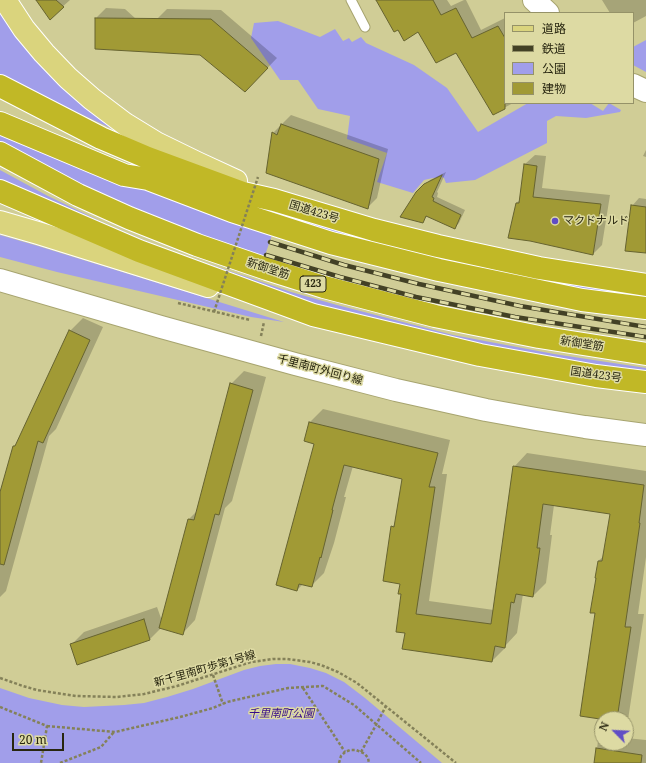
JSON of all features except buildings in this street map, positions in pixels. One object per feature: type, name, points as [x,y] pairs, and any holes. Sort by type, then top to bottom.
[{"type":"highway","name":"国道423号","points":[[0,86],[83,130],[142,155],[243,193],[274,200],[374,230],[438,246],[539,268],[646,284]]},
{"type":"highway","points":[[0,100],[38,123],[128,166],[148,179]]},
{"type":"highway","points":[[0,123],[124,175],[148,179],[232,211],[330,243],[439,270],[582,300],[646,308]]},
{"type":"highway","name":"新御堂筋","points":[[0,153],[78,195],[129,218],[198,245],[302,280],[442,318],[539,337],[646,354]]},
{"type":"highway","name":"国道423号","points":[[0,191],[140,250],[314,315],[480,355],[582,373],[646,382]]},
{"type":"main road","points":[[5,0],[24,29],[44,53],[80,89],[110,114],[156,143],[248,186],[274,200]]},
{"type":"main road","points":[[0,222],[197,283],[314,315]]},
{"type":"street","points":[[534,0],[547,12]]},
{"type":"street","points":[[634,85],[646,91]]},
{"type":"street","name":"千里南町外回り線","points":[[0,280],[161,327],[396,390],[536,419],[646,435]]},
{"type":"lane","points":[[350,0],[365,27]]},
{"type":"path","points":[[214,312],[258,177]]},
{"type":"path","points":[[178,303],[250,320]]},
{"type":"path","points":[[263,326],[264,322]]},
{"type":"path","name":"新千里南町歩第1号線","points":[[0,678],[37,690],[76,696],[117,697],[150,693],[189,683],[251,662],[287,659],[310,662],[346,676],[357,683],[456,763]]},
{"type":"path","points":[[213,675],[223,704]]},
{"type":"path","points":[[0,707],[47,726],[115,732],[180,717],[213,708],[227,702],[288,688],[323,686],[354,705],[421,763]]},
{"type":"path","points":[[303,688],[345,752]]},
{"type":"path","points":[[361,752],[386,706]]},
{"type":"path","points":[[41,763],[47,726]]},
{"type":"path","points":[[60,763],[101,747],[115,732]]},
{"type":"path","points":[[338,763],[341,756],[350,750],[356,750],[365,754],[369,763]]},
{"type":"green space","points":[[0,5],[117,131],[0,75]]},
{"type":"green space","points":[[278,21],[320,37],[335,29],[343,41],[349,38],[352,42],[361,37],[366,43],[414,65],[447,88],[478,132],[526,104],[592,104],[603,111],[608,104],[611,104],[621,110],[620,112],[586,118],[556,116],[547,121],[547,143],[475,180],[446,183],[442,177],[433,178],[424,180],[413,193],[377,182],[387,153],[347,139],[350,116],[318,109],[298,80],[280,80],[251,38],[254,23]]},
{"type":"green space","points":[[646,40],[646,72],[634,66],[634,46]]},
{"type":"green space","points":[[0,128],[229,221],[272,235],[263,261],[198,239],[0,148]]},
{"type":"green space","points":[[111,147],[646,293],[646,299],[592,291],[370,244],[251,207]]},
{"type":"green space","points":[[0,170],[48,196],[146,241],[291,292],[453,335],[554,354],[646,368],[646,374],[503,351],[312,305],[229,277],[0,185]]},
{"type":"green space","points":[[0,235],[284,322],[251,317],[57,272],[0,257]]},
{"type":"green space","name":"千里南町公園","points":[[276,664],[290,664],[310,668],[326,673],[344,682],[442,763],[0,763],[0,688],[29,698],[62,705],[84,707],[124,705],[144,703],[167,697],[244,670]]},
{"type":"railway","points":[[270,242],[344,265],[419,284],[520,306],[646,327]]},
{"type":"railway","points":[[266,255],[340,277],[416,297],[515,317],[646,337]]},
{"type":"place","name":"マクドナルド","points":[[555,221]]}]
